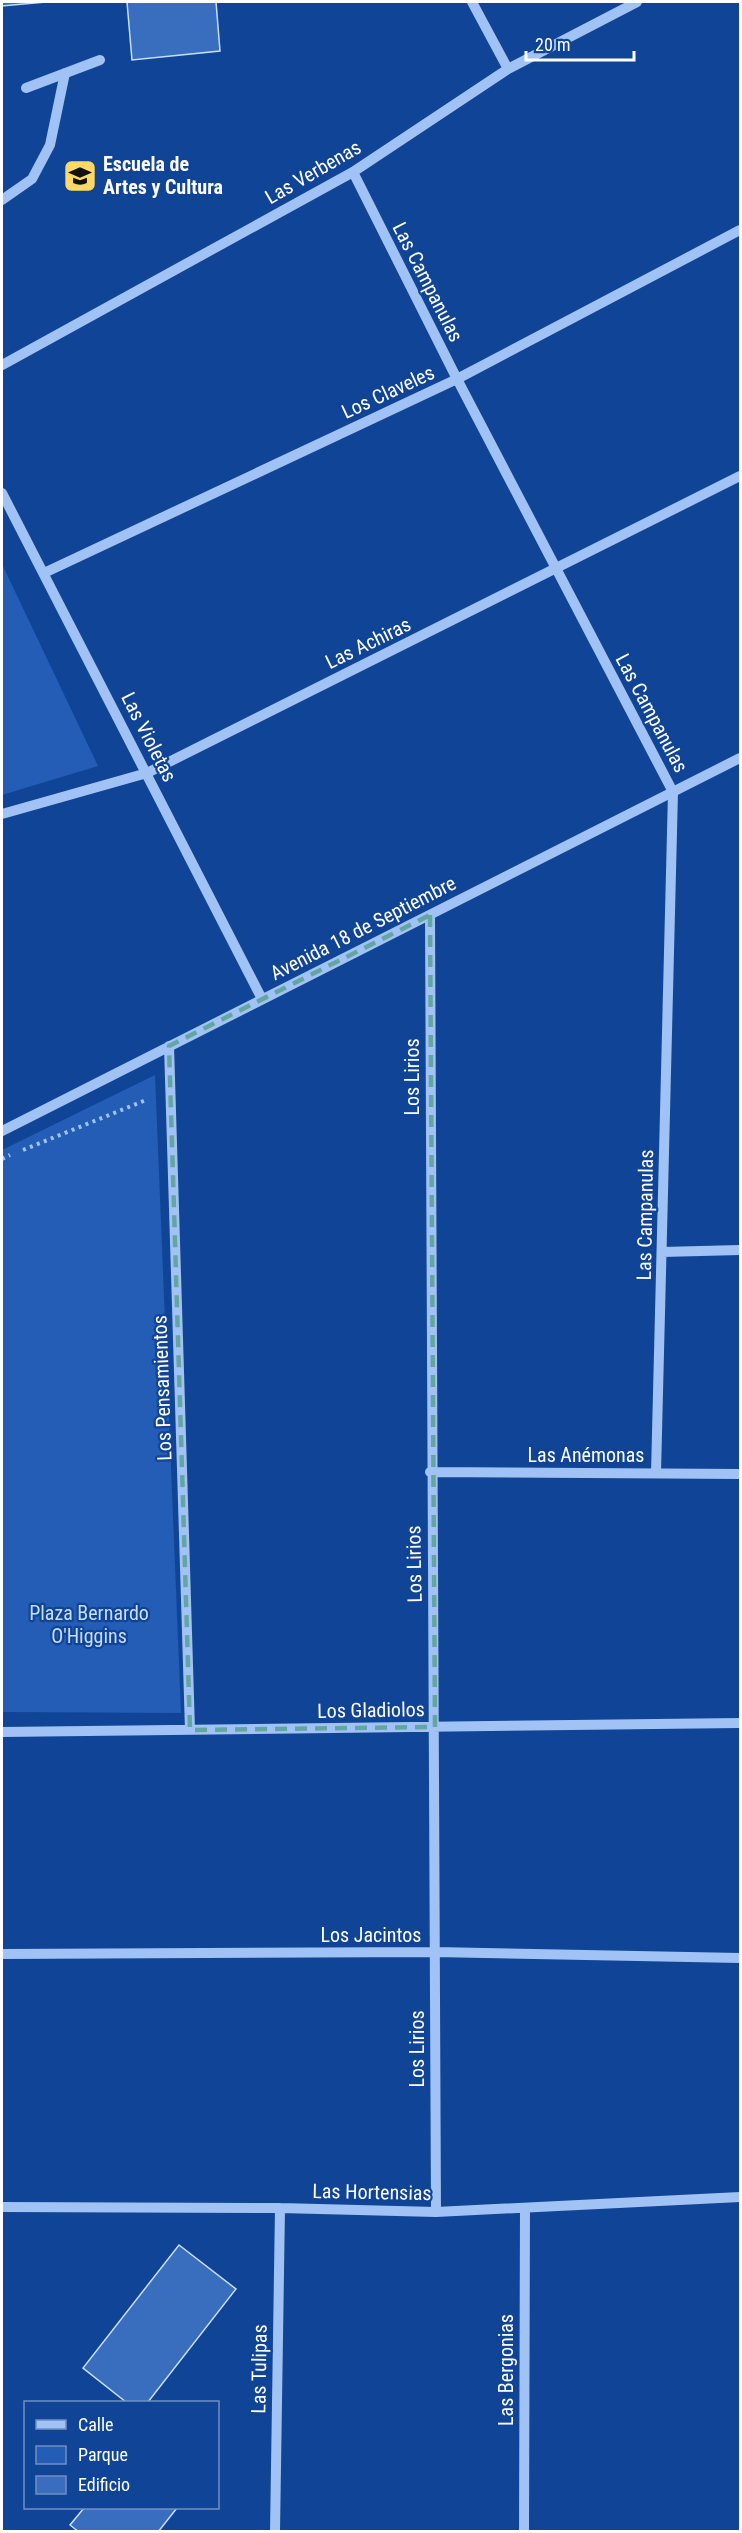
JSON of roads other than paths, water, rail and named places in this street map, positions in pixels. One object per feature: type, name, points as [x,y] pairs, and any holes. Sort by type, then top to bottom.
[{"type":"street","points":[[472,2],[508,69]]},
{"type":"street","name":"Las Verbenas","points":[[2,365],[353,172],[508,69],[637,2]]},
{"type":"street","points":[[26,88],[100,60]]},
{"type":"street","points":[[2,200],[32,179],[50,145],[65,73]]},
{"type":"street","name":"Las Campanulas","points":[[353,172],[457,379],[673,792],[656,1473]]},
{"type":"street","name":"Los Claveles","points":[[44,573],[457,379],[741,230]]},
{"type":"street","name":"Las Achiras","points":[[2,814],[147,773],[741,476]]},
{"type":"street","name":"Las Violetas","points":[[2,493],[261,999]]},
{"type":"street","name":"Avenida 18 de Septiembre","points":[[2,1131],[741,758]]},
{"type":"street","name":"Los Lirios","points":[[430,915],[430,1472],[435,1727],[436,2212]]},
{"type":"street","name":"Los Pensamientos","points":[[169,1046],[190,1730]]},
{"type":"street","points":[[662,1252],[741,1250]]},
{"type":"street","name":"Las Anémonas","points":[[430,1472],[741,1474]]},
{"type":"street","name":"Los Gladiolos","points":[[2,1732],[741,1723]]},
{"type":"street","name":"Los Jacintos","points":[[2,1954],[435,1952],[741,1958]]},
{"type":"street","name":"Las Hortensias","points":[[2,2207],[280,2208],[436,2212],[741,2197]]},
{"type":"street","name":"Las Tulipas","points":[[275,2532],[280,2208]]},
{"type":"street","name":"Las Bergonias","points":[[524,2532],[525,2208]]},
{"type":"place","name":"Escuela de Artes y Cultura","points":[[80,176]]},
{"type":"park label","name":"Plaza Bernardo O'Higgins","points":[[89,1624]]}]
